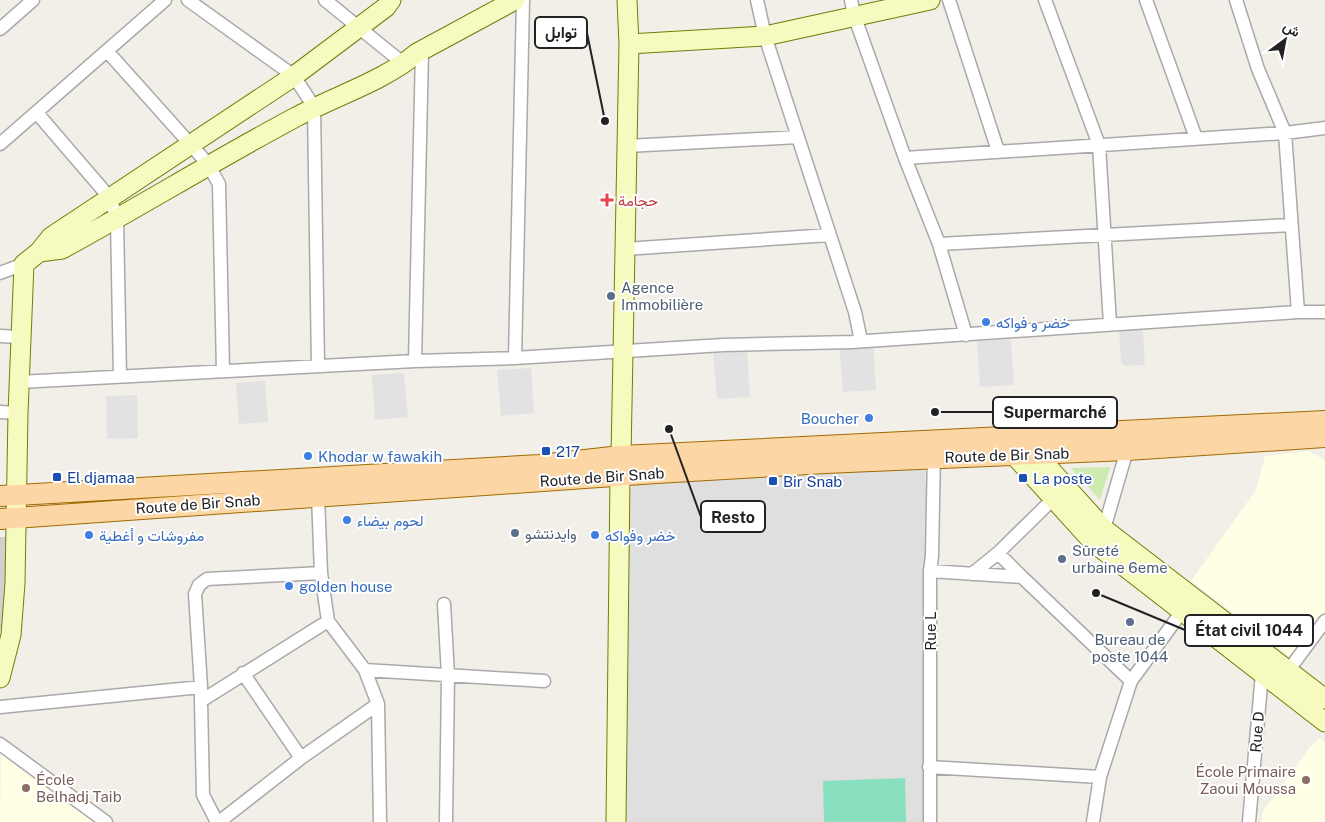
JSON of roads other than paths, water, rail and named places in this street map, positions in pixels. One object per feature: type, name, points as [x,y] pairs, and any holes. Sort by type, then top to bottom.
[{"type":"main road","name":"Route de Bir Snab","points":[[934,449],[1035,455],[1127,441],[1199,436],[1322,432]]},
{"type":"main road","name":"Route de Bir Snab","points":[[9,518],[318,496],[619,467],[934,449],[1013,437],[1127,441]]},
{"type":"main road","name":"Route de Bir Snab","points":[[9,496],[540,465],[619,467]]},
{"type":"street","points":[[0,29],[33,0]]},
{"type":"street","points":[[0,144],[165,0]]},
{"type":"street","points":[[188,0],[294,76],[314,107],[318,366]]},
{"type":"street","points":[[325,0],[404,64]]},
{"type":"street","points":[[1,273],[24,264],[40,252],[51,237],[294,76],[386,7],[391,0]]},
{"type":"street","points":[[40,252],[62,249],[117,219],[208,164],[314,107],[404,64],[422,51],[515,0]]},
{"type":"street","points":[[515,358],[523,0]]},
{"type":"street","points":[[616,822],[619,467],[629,44],[627,0]]},
{"type":"street","points":[[757,0],[765,36],[855,312],[861,341]]},
{"type":"street","points":[[629,44],[765,36],[852,8],[930,0]]},
{"type":"street","points":[[949,0],[998,151]]},
{"type":"street","points":[[1045,0],[1099,145],[1106,234],[1110,324]]},
{"type":"street","points":[[1146,0],[1196,138]]},
{"type":"street","points":[[1236,0],[1258,69],[1285,133],[1298,312]]},
{"type":"street","points":[[852,8],[905,158],[939,244],[966,334]]},
{"type":"street","points":[[107,51],[208,164],[218,184],[223,371]]},
{"type":"street","points":[[415,361],[422,51]]},
{"type":"street","points":[[37,113],[110,198],[117,219],[120,377]]},
{"type":"street","points":[[905,158],[1285,133],[1325,128]]},
{"type":"street","points":[[627,146],[798,138]]},
{"type":"street","points":[[939,244],[1291,225]]},
{"type":"street","points":[[625,249],[830,235]]},
{"type":"street","points":[[0,678],[11,636],[9,412],[19,382],[24,264]]},
{"type":"street","points":[[19,382],[415,361],[861,341],[1298,312],[1325,312]]},
{"type":"street","points":[[0,336],[20,338]]},
{"type":"street","points":[[1013,437],[1014,455],[1094,542],[1163,585],[1182,610],[1267,666],[1288,671],[1325,699]]},
{"type":"street","points":[[1013,437],[1035,455],[1104,529],[1163,585],[1267,666],[1325,722]]},
{"type":"street","points":[[1104,529],[1127,441]]},
{"type":"street","name":"Rue L","points":[[930,822],[930,571],[932,556],[934,449]]},
{"type":"street","points":[[318,496],[321,573],[328,621],[366,670],[378,704],[377,820]]},
{"type":"street","points":[[972,574],[998,553],[1053,499]]},
{"type":"street","points":[[998,553],[1130,681]]},
{"type":"street","points":[[930,571],[1022,577]]},
{"type":"street","points":[[321,573],[208,579],[199,585],[196,594],[204,795],[218,822],[301,758],[378,704]]},
{"type":"street","points":[[444,604],[448,675],[446,822]]},
{"type":"street","points":[[1093,822],[1100,777],[1130,681],[1182,610]]},
{"type":"street","points":[[201,701],[328,621]]},
{"type":"street","points":[[1288,671],[1325,621]]},
{"type":"street","name":"Rue D","points":[[1249,822],[1267,666]]},
{"type":"street","points":[[366,670],[544,681]]},
{"type":"street","points":[[243,673],[301,758]]},
{"type":"street","points":[[0,706],[201,687]]},
{"type":"street","points":[[0,744],[106,822]]},
{"type":"street","points":[[929,767],[1100,777]]},
{"type":"place","name":"توابل","points":[[605,121]]},
{"type":"place","name":"حجامة","points":[[607,200]]},
{"type":"place","name":"Agence Immobilière","points":[[611,296]]},
{"type":"place","name":"خضر و فواكه","points":[[986,322]]},
{"type":"place","name":"Supermarché","points":[[935,412]]},
{"type":"place","name":"Boucher","points":[[869,418]]},
{"type":"place","name":"Resto","points":[[669,429]]},
{"type":"place","name":"217","points":[[546,451]]},
{"type":"place","name":"Khodar w fawakih","points":[[308,456]]},
{"type":"place","name":"El djamaa","points":[[57,477]]},
{"type":"place","name":"La poste","points":[[1023,478]]},
{"type":"place","name":"Bir Snab","points":[[773,481]]},
{"type":"place","name":"لحوم بيضاء","points":[[347,520]]},
{"type":"place","name":"وايدنتشو","points":[[515,533]]},
{"type":"place","name":"مفروشات و أغطية","points":[[89,535]]},
{"type":"place","name":"خضر وفواكه","points":[[595,535]]},
{"type":"place","name":"Sûreté urbaine 6eme","points":[[1062,559]]},
{"type":"place","name":"golden house","points":[[289,586]]},
{"type":"place","name":"État civil 1044","points":[[1096,593]]},
{"type":"place","name":"Bureau de poste 1044","points":[[1130,622]]},
{"type":"place","name":"École Primaire Zaoui Moussa","points":[[1306,780]]},
{"type":"place","name":"École Belhadj Taib","points":[[26,788]]}]
